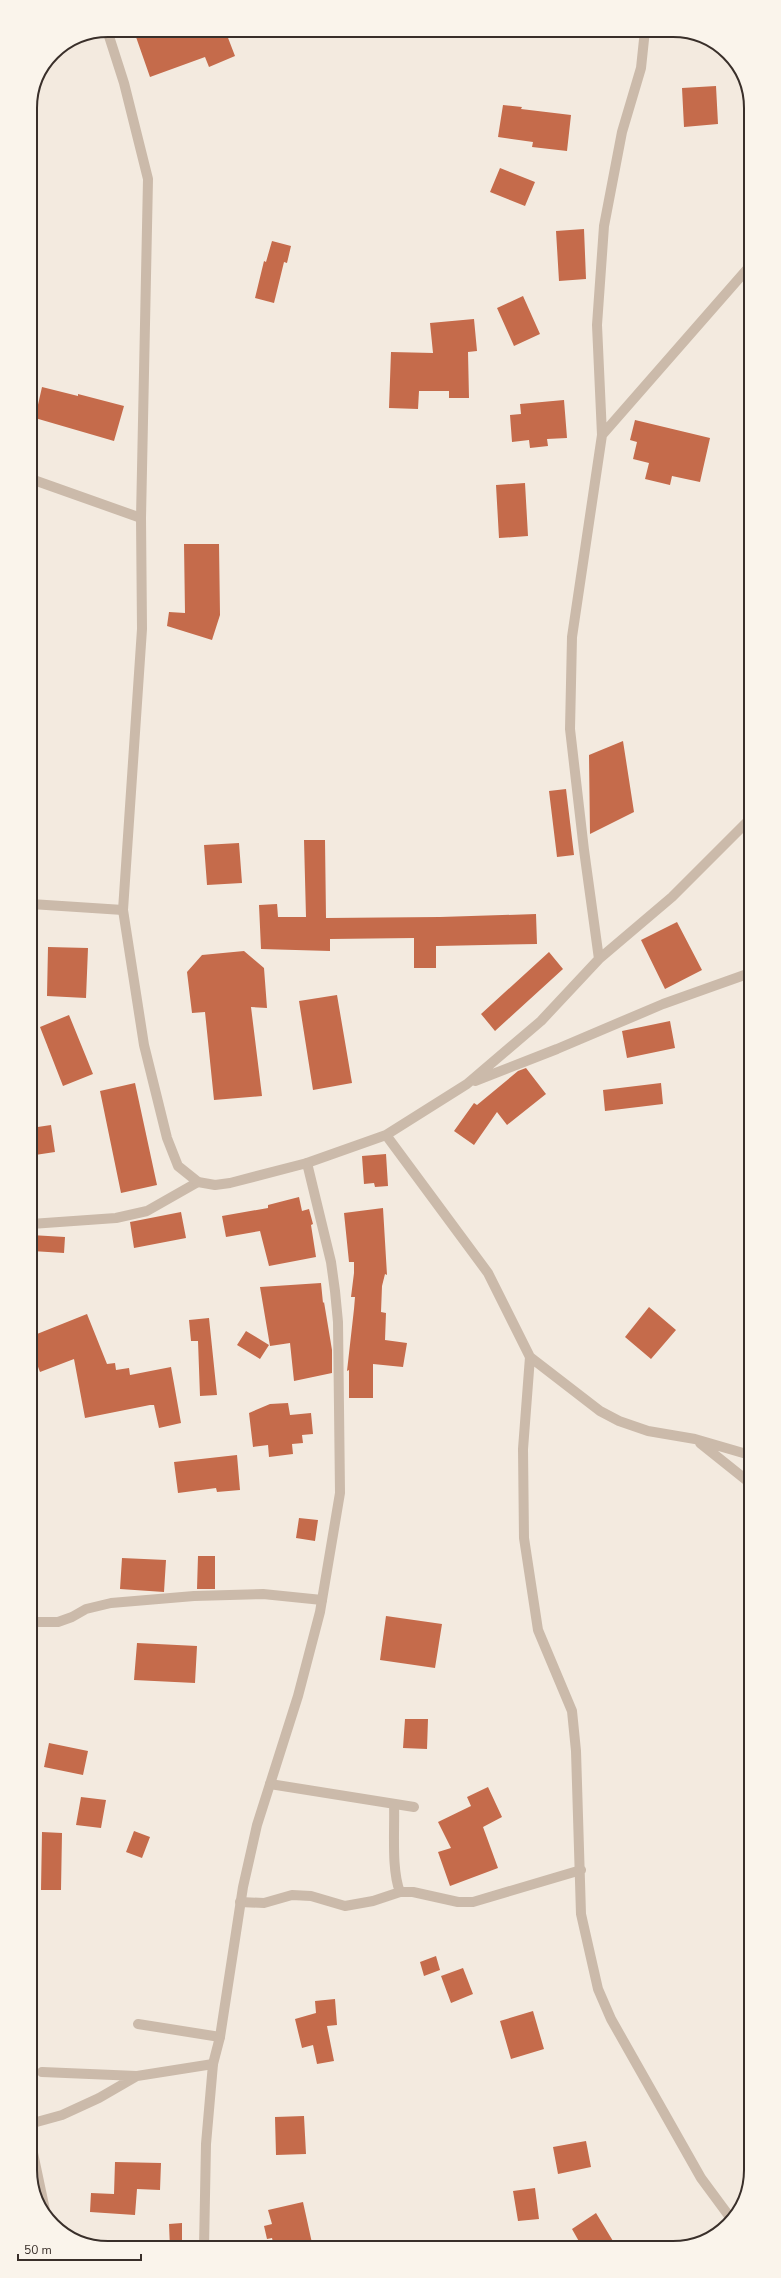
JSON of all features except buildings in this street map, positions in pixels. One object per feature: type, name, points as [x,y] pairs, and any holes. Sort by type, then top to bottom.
[{"type":"street","points":[[109,37],[124,83],[148,179],[142,518],[142,629],[123,910],[144,1045],[167,1138],[178,1166],[198,1182],[215,1185],[230,1183],[307,1162],[386,1135],[467,1084],[541,1021],[599,959],[672,897],[744,825]]},
{"type":"street","points":[[599,959],[584,850],[570,729],[572,637],[602,435],[597,325],[604,226],[622,132],[641,68],[644,37]]},
{"type":"street","points":[[602,435],[744,273]]},
{"type":"street","points":[[37,481],[142,518]]},
{"type":"street","points":[[37,904],[123,910]]},
{"type":"street","points":[[467,1084],[557,1049],[663,1004],[744,975]]},
{"type":"street","points":[[386,1135],[488,1273],[530,1357],[600,1411],[619,1421],[648,1431],[695,1439],[744,1453]]},
{"type":"street","points":[[204,2241],[206,2144],[213,2064],[220,2037],[240,1902],[257,1825],[298,1696],[322,1600],[340,1493],[338,1322],[331,1262],[307,1162]]},
{"type":"street","points":[[37,1224],[116,1218],[147,1211],[198,1182]]},
{"type":"street","points":[[530,1357],[523,1449],[524,1538],[538,1630],[572,1711],[576,1751],[581,1870],[581,1914],[598,1989],[611,2019],[701,2178],[728,2214]]},
{"type":"street","points":[[695,1439],[744,1478]]},
{"type":"street","points":[[37,1622],[58,1622],[72,1617],[86,1609],[111,1603],[194,1596],[263,1594],[322,1600]]},
{"type":"street","points":[[270,1784],[414,1807]]},
{"type":"street","points":[[394,1804],[396,1878],[400,1892]]},
{"type":"street","points":[[240,1902],[264,1903],[292,1895],[311,1896],[345,1906],[373,1901],[400,1892],[413,1892],[458,1902],[473,1902],[581,1870]]},
{"type":"street","points":[[138,2024],[220,2037]]},
{"type":"street","points":[[42,2072],[137,2076],[213,2064]]},
{"type":"street","points":[[37,2122],[62,2115],[99,2098],[137,2076]]},
{"type":"street","points":[[38,2179],[42,2197]]}]
